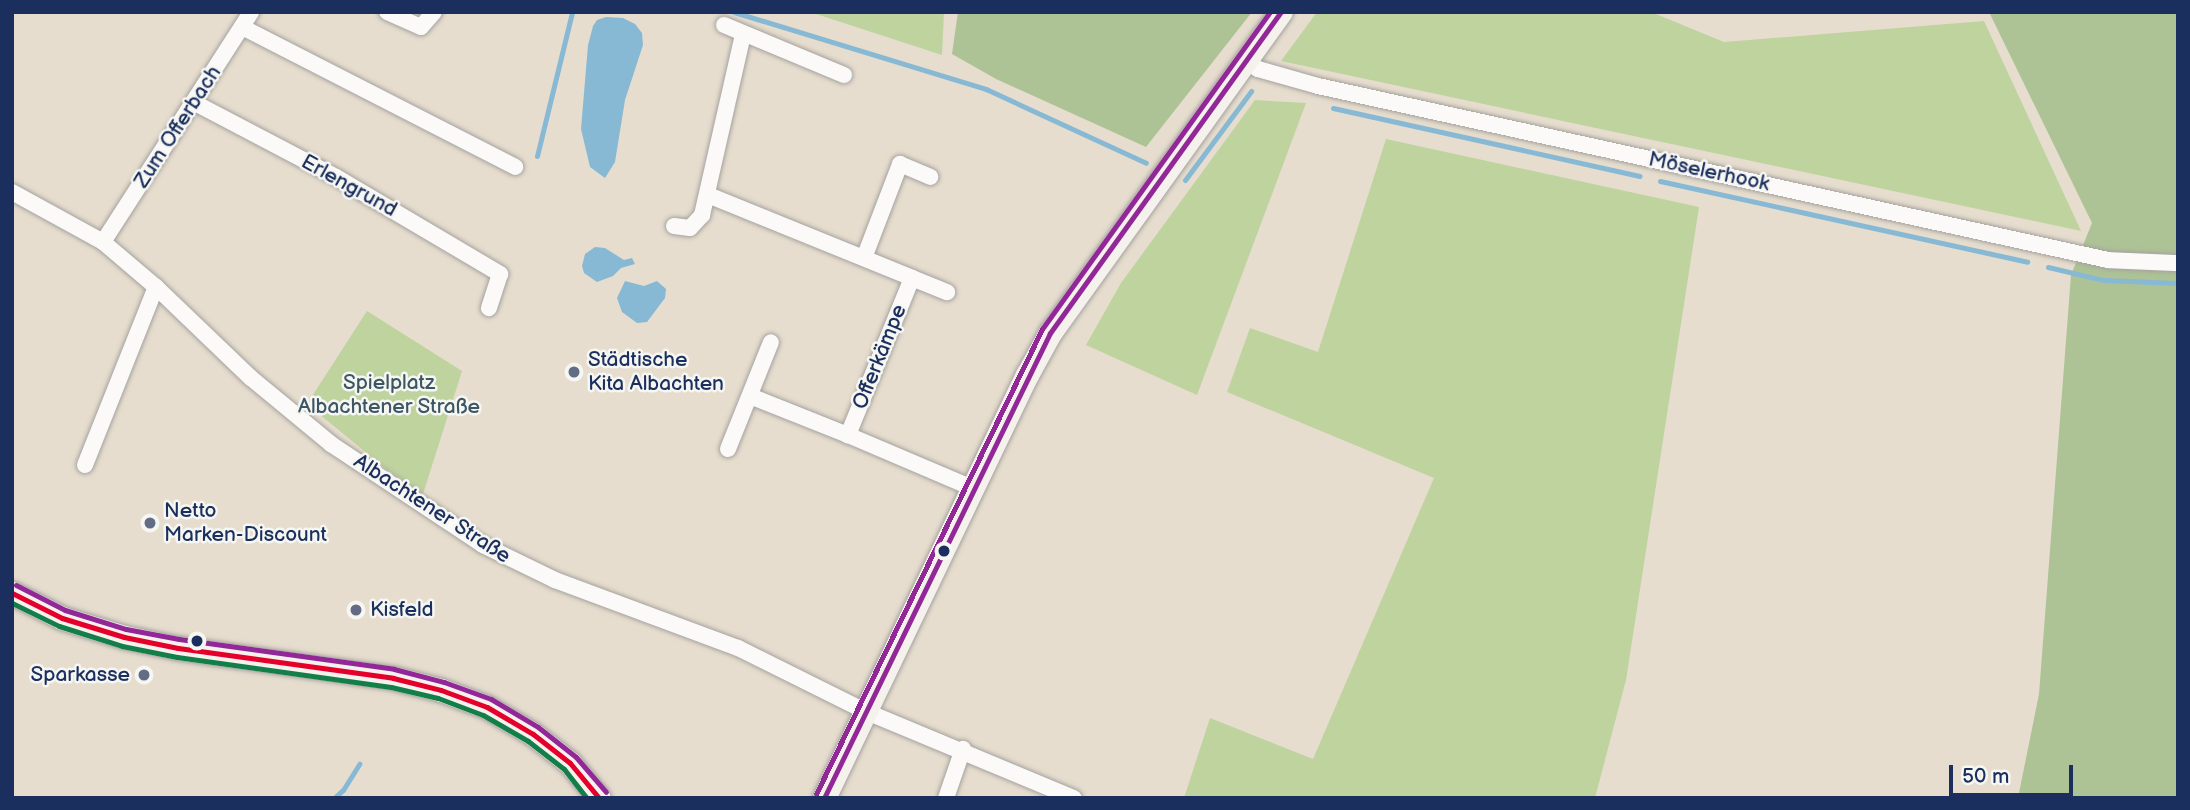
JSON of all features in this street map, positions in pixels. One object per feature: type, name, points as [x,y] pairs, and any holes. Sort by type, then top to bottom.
[{"type":"main road","points":[[824,798],[1027,375],[1068,305],[1281,12]]},
{"type":"main road","points":[[12,593],[62,618],[124,637],[402,679],[441,690],[487,707],[533,734],[570,763],[598,798]]},
{"type":"street","name":"Zum Offerbach","points":[[103,242],[195,103],[251,12]]},
{"type":"street","points":[[387,12],[421,27],[434,12]]},
{"type":"street","points":[[724,25],[844,75]]},
{"type":"street","points":[[242,27],[515,167]]},
{"type":"street","points":[[674,226],[690,228],[696,224],[708,195],[743,35]]},
{"type":"street","name":"Möselerhook","points":[[1246,60],[1258,69],[1318,86],[2108,260],[2178,263]]},
{"type":"street","name":"Erlengrund","points":[[195,103],[336,177],[500,274],[489,308]]},
{"type":"street","points":[[864,258],[900,164],[930,177]]},
{"type":"street","name":"Albachtener Straße","points":[[12,192],[103,242],[156,287],[251,378],[331,444],[443,522],[521,565],[738,648],[867,712],[963,749],[1074,798]]},
{"type":"street","name":"Offerkämpe","points":[[708,195],[947,292]]},
{"type":"street","name":"Offerkämpe","points":[[848,435],[912,278]]},
{"type":"street","points":[[85,465],[156,287]]},
{"type":"street","points":[[728,449],[771,342]]},
{"type":"street","name":"Offerkämpe","points":[[750,396],[972,488]]},
{"type":"street","points":[[946,798],[963,749]]},
{"type":"green space","points":[[810,12],[944,12],[942,55]]},
{"type":"green space","points":[[958,12],[1252,12],[1146,147],[996,79],[952,54]]},
{"type":"green space","points":[[1317,12],[1651,12],[1724,42],[1984,21],[2081,231],[1281,61]]},
{"type":"green space","points":[[1989,12],[2178,12],[2178,798],[2018,798],[2039,694],[2071,275],[2092,223]]},
{"type":"green space","points":[[1255,100],[1306,103],[1197,395],[1086,345],[1121,283]]},
{"type":"green space","points":[[1386,139],[1699,207],[1626,680],[1595,798],[1184,798],[1210,718],[1313,759],[1434,478],[1227,392],[1250,328],[1318,352]]},
{"type":"green space","name":"Spielplatz Albachtener Straße","points":[[367,311],[462,371],[423,494],[385,468],[307,404]]},
{"type":"water","points":[[606,17],[623,18],[635,24],[642,33],[643,45],[625,100],[615,162],[605,178],[590,167],[581,129],[588,45],[593,26],[597,20]]},
{"type":"water","points":[[595,247],[605,248],[624,260],[632,258],[635,264],[621,268],[613,276],[597,282],[584,273],[582,266],[585,254]]},
{"type":"water","points":[[625,281],[644,286],[657,281],[666,289],[665,298],[647,322],[637,323],[622,312],[617,298]]},
{"type":"waterway","points":[[537,156],[572,12]]},
{"type":"waterway","points":[[734,12],[986,89],[1146,163]]},
{"type":"waterway","points":[[1185,180],[1251,91]]},
{"type":"waterway","points":[[1333,108],[1640,176]]},
{"type":"waterway","points":[[1660,181],[2027,262]]},
{"type":"waterway","points":[[2048,267],[2103,280],[2178,283]]},
{"type":"waterway","points":[[334,798],[343,790],[359,764]]},
{"type":"transit line","points":[[816,794],[1042,329],[1270,12]]},
{"type":"transit line","points":[[824,798],[1050,333],[1281,12]]},
{"type":"transit line","points":[[16,585],[65,610],[126,629],[394,669],[444,682],[491,699],[538,727],[576,757],[606,792]]},
{"type":"transit line","points":[[12,593],[62,618],[124,637],[178,648],[393,678],[441,690],[487,707],[533,734],[570,763],[599,798]]},
{"type":"transit line","points":[[12,603],[59,626],[122,646],[177,657],[391,687],[438,698],[483,715],[528,741],[564,769],[587,798]]},
{"type":"place","name":"Städtische Kita Albachten","points":[[574,372]]},
{"type":"place","name":"Netto Marken-Discount","points":[[150,523]]},
{"type":"place","name":"Kisfeld","points":[[356,610]]},
{"type":"place","name":"Sparkasse","points":[[144,675]]}]
